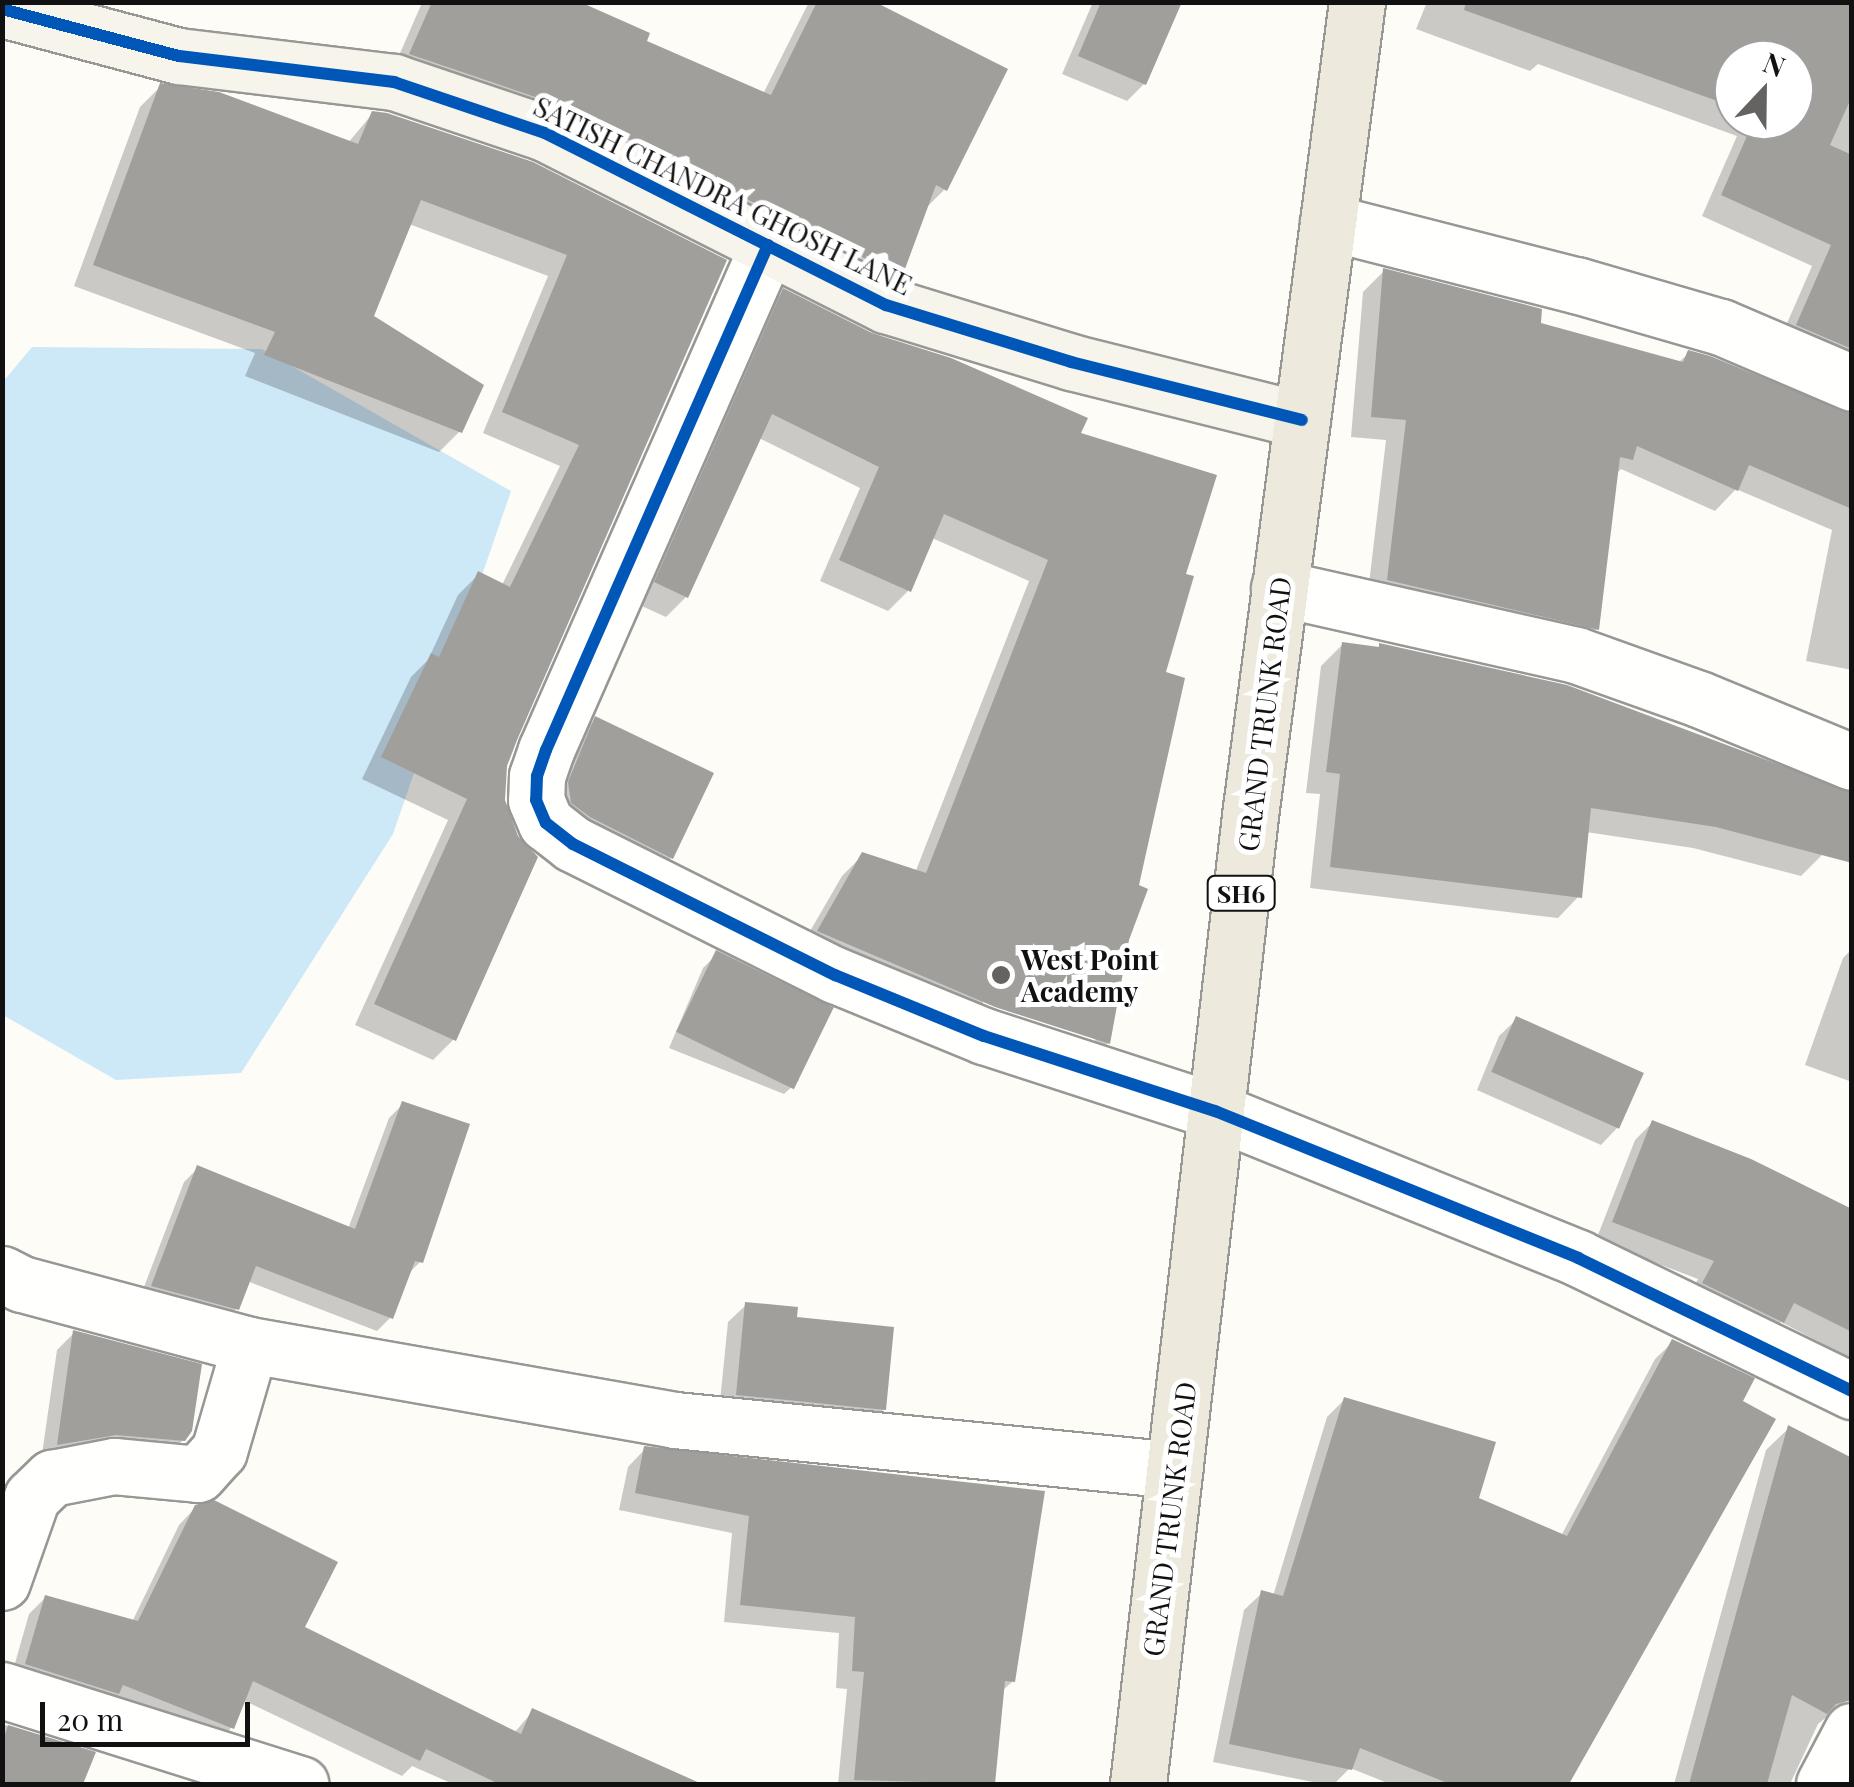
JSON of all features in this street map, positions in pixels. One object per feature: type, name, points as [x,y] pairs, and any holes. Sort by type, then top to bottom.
[{"type":"main road","name":"GRAND TRUNK ROAD","points":[[1138,1784],[1279,588],[1357,2]]},
{"type":"street","name":"SATISH CHANDRA GHOSH LANE","points":[[2,9],[178,56],[394,82],[545,132],[886,304],[1071,362],[1302,420]]},
{"type":"street","points":[[1328,222],[1721,327],[1852,383]]},
{"type":"street","points":[[768,245],[546,750],[536,788],[546,823],[572,844],[835,975],[984,1036],[1215,1111],[1578,1258],[1852,1391]]},
{"type":"street","points":[[1279,588],[1576,655],[1699,698],[1852,762]]},
{"type":"street","points":[[2,1274],[22,1284],[250,1345],[675,1420],[1175,1470]]},
{"type":"street","points":[[2,1582],[32,1497],[52,1478],[114,1466],[198,1474],[219,1451],[250,1345]]},
{"type":"street","points":[[2,1690],[300,1784]]},
{"type":"street","points":[[1824,1784],[1852,1731]]},
{"type":"water","points":[[32,347],[262,349],[511,491],[393,834],[241,1073],[116,1080],[3,1015],[2,383]]},
{"type":"building","points":[[432,2],[580,2],[650,33],[647,41],[771,95],[817,2],[875,2],[1008,69],[947,191],[936,185],[902,277],[559,105],[409,54]]},
{"type":"building","points":[[1101,2],[1182,2],[1146,85],[1078,56]]},
{"type":"building","points":[[1466,2],[1852,2],[1852,96],[1830,145],[1852,155],[1852,349],[1796,325],[1831,245],[1721,195],[1745,140],[1814,140],[1814,40],[1714,40],[1714,100],[1464,10]]},
{"type":"building","points":[[160,83],[219,92],[358,144],[372,111],[387,113],[533,162],[727,260],[507,766],[505,800],[518,836],[538,857],[456,1041],[374,1004],[467,799],[381,757],[431,653],[439,657],[478,571],[510,587],[579,445],[502,412],[567,255],[421,200],[374,316],[484,385],[462,433],[264,355],[275,332],[93,265]]},
{"type":"building","points":[[1383,268],[1542,309],[1541,323],[1683,362],[1688,350],[1710,356],[1852,414],[1852,509],[1749,465],[1738,491],[1637,446],[1633,460],[1620,457],[1599,630],[1387,580],[1406,420],[1371,417]]},
{"type":"building","points":[[783,288],[872,333],[951,358],[1088,418],[1081,433],[1217,475],[1186,574],[1194,576],[1166,672],[1185,678],[1139,885],[1148,889],[1129,940],[1110,1044],[995,1007],[817,931],[862,852],[926,873],[1048,560],[944,514],[911,592],[839,560],[879,467],[772,414],[688,598],[654,582]]},
{"type":"building","points":[[1342,642],[1379,647],[1379,643],[1567,685],[1852,792],[1852,863],[1716,827],[1591,808],[1582,898],[1330,867],[1340,774],[1326,772]]},
{"type":"building","points":[[595,716],[714,773],[673,859],[590,817],[571,803],[568,782]]},
{"type":"building","points":[[716,950],[834,1007],[794,1089],[676,1032]]},
{"type":"building","points":[[1516,1016],[1644,1073],[1619,1129],[1491,1072]]},
{"type":"building","points":[[402,1101],[470,1124],[423,1263],[415,1261],[393,1319],[256,1266],[239,1310],[151,1286],[197,1165],[355,1229]]},
{"type":"building","points":[[1652,1120],[1751,1159],[1852,1209],[1852,1332],[1794,1303],[1784,1323],[1702,1283],[1714,1261],[1612,1222]]},
{"type":"building","points":[[745,1302],[798,1307],[797,1317],[894,1327],[886,1410],[736,1395]]},
{"type":"building","points":[[73,1330],[202,1364],[192,1431],[185,1441],[116,1435],[57,1445]]},
{"type":"building","points":[[1672,1339],[1755,1378],[1743,1401],[1776,1419],[1569,1784],[1450,1784],[1360,1748],[1352,1770],[1229,1744],[1261,1590],[1283,1596],[1344,1397],[1496,1442],[1479,1498],[1567,1536]]},
{"type":"building","points":[[1788,1425],[1852,1458],[1852,1700],[1836,1704],[1827,1714],[1792,1695],[1767,1784],[1689,1784]]},
{"type":"building","points":[[644,1446],[1045,1491],[1015,1682],[1005,1681],[995,1784],[854,1780],[864,1672],[852,1671],[855,1617],[740,1605],[749,1516],[635,1493]]},
{"type":"building","points":[[214,1500],[338,1562],[305,1627],[521,1734],[532,1708],[702,1784],[499,1784],[426,1749],[420,1761],[253,1681],[234,1729],[123,1685],[119,1694],[25,1664],[45,1595],[138,1621],[195,1505]]},
{"type":"building","points":[[8,1725],[96,1752],[83,1784],[2,1784],[2,1744]]},
{"type":"cycle path","points":[[2,9],[179,56],[394,82],[545,133],[886,305],[1071,362],[1302,420]]},
{"type":"cycle path","points":[[768,245],[546,750],[537,776],[536,800],[546,823],[573,844],[835,975],[984,1036],[1215,1111],[1578,1258],[1852,1391]]},
{"type":"place","name":"West Point Academy","points":[[1001,975]]}]
